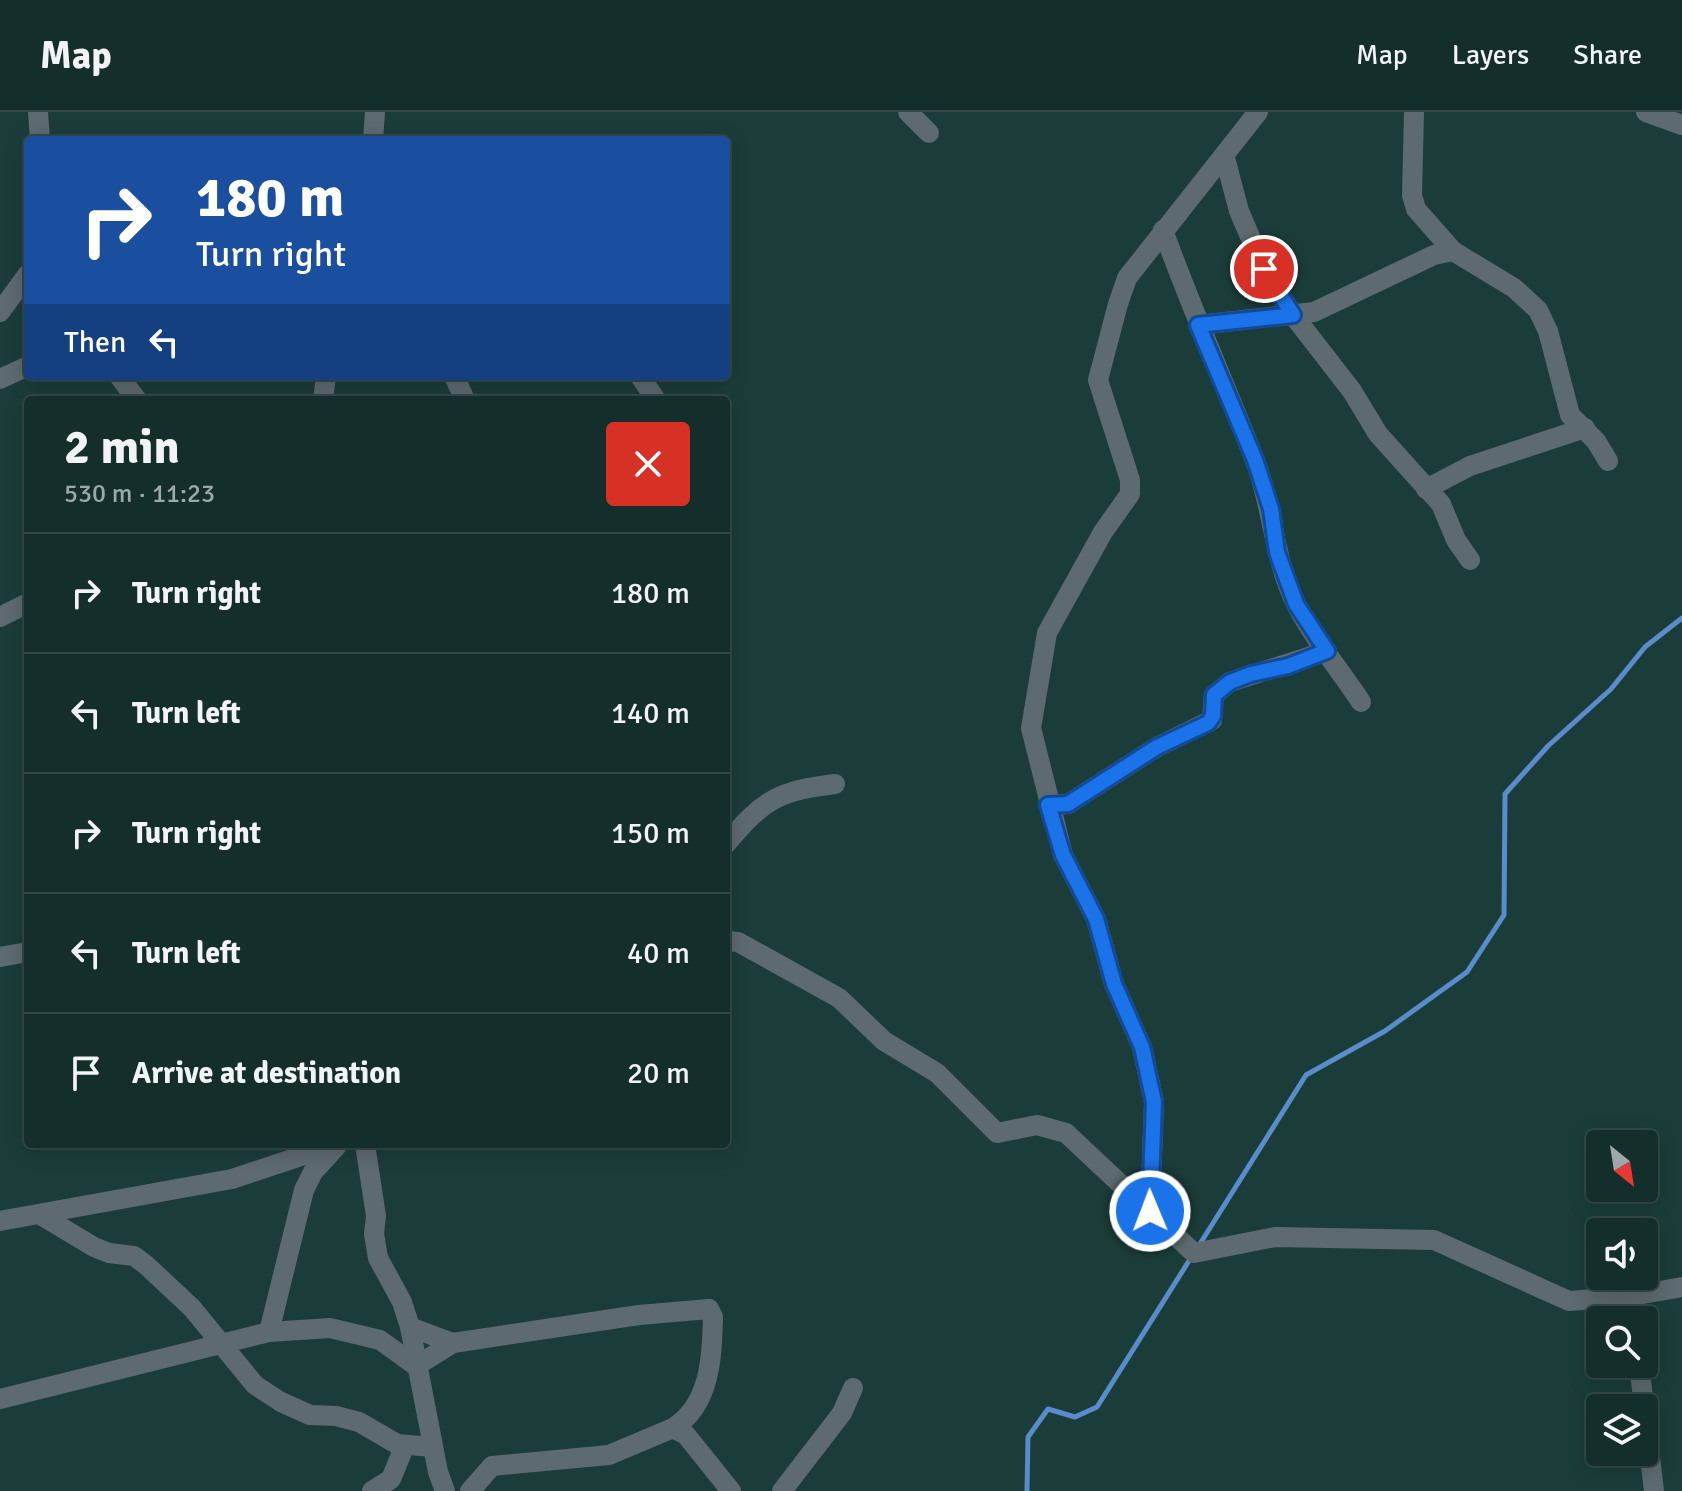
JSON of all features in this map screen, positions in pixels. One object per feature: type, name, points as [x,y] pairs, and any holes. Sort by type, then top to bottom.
[{"type":"street","points":[[38,112],[40,136]]},
{"type":"street","points":[[374,136],[375,112]]},
{"type":"street","points":[[908,112],[929,133]]},
{"type":"street","points":[[1150,1211],[1154,1102],[1142,1047],[1114,984],[1096,919],[1063,855],[1031,728],[1033,697],[1047,633],[1103,532],[1130,494],[1130,480],[1098,380],[1127,278],[1163,230],[1225,158],[1258,112]]},
{"type":"street","points":[[1414,112],[1412,195],[1416,209],[1433,232],[1443,253],[1514,288],[1538,310],[1548,331],[1570,415],[1585,428],[1608,461]]},
{"type":"street","points":[[1646,112],[1682,125]]},
{"type":"street","points":[[1225,158],[1239,211],[1264,269],[1293,315],[1352,391],[1378,434],[1448,514],[1456,540],[1470,560]]},
{"type":"street","points":[[1163,230],[1198,325],[1255,460],[1271,509],[1277,552],[1296,604],[1361,702]]},
{"type":"street","points":[[1198,325],[1293,315],[1328,306],[1443,253]]},
{"type":"street","points":[[0,312],[24,279]]},
{"type":"street","points":[[0,379],[24,368]]},
{"type":"street","points":[[1426,489],[1470,466],[1585,428]]},
{"type":"street","points":[[0,617],[24,605]]},
{"type":"street","points":[[1048,805],[1068,804],[1157,747],[1208,723],[1213,716],[1214,695],[1230,682],[1327,651]]},
{"type":"street","points":[[730,840],[775,797],[789,790],[835,784]]},
{"type":"street","points":[[730,942],[749,947],[839,998],[884,1041],[937,1073],[997,1133],[1005,1134],[1022,1126],[1049,1126],[1066,1133],[1091,1153],[1194,1253],[1275,1237],[1434,1240],[1569,1301],[1631,1296],[1682,1287]]},
{"type":"street","points":[[0,957],[24,953]]},
{"type":"street","points":[[0,1221],[232,1179],[326,1148]]},
{"type":"street","points":[[269,1332],[304,1190],[313,1172],[334,1148]]},
{"type":"street","points":[[366,1148],[376,1216],[374,1234],[378,1258],[402,1302],[410,1327],[433,1447],[445,1491]]},
{"type":"street","points":[[1121,1185],[1137,1182],[1150,1170]]},
{"type":"street","points":[[39,1214],[101,1250],[134,1256],[192,1308],[255,1385],[281,1402],[310,1415],[336,1416],[359,1422],[388,1441],[433,1447]]},
{"type":"street","points":[[1631,1296],[1632,1306]]},
{"type":"street","points":[[416,1366],[453,1343],[639,1315],[709,1309],[713,1317],[710,1375],[681,1428],[609,1455],[492,1466],[470,1491]]},
{"type":"street","points":[[410,1327],[453,1343]]},
{"type":"street","points":[[0,1399],[269,1332],[330,1328],[380,1340],[416,1366]]},
{"type":"street","points":[[1641,1378],[1654,1491]]},
{"type":"street","points":[[782,1491],[842,1413],[853,1388]]},
{"type":"street","points":[[681,1428],[728,1490]]},
{"type":"street","points":[[372,1491],[391,1479],[405,1445]]},
{"type":"waterway","points":[[1198,1247],[1306,1075],[1385,1031],[1467,972],[1504,915],[1505,794],[1548,746],[1611,689],[1645,647],[1682,618]]},
{"type":"waterway","points":[[1027,1491],[1028,1437],[1048,1409],[1075,1417],[1097,1407],[1192,1256]]},
{"type":"route","points":[[1150,1211],[1154,1102],[1142,1047],[1114,984],[1096,919],[1063,855],[1048,805],[1068,804],[1157,747],[1208,723],[1213,716],[1214,695],[1230,682],[1288,666],[1327,651],[1296,604],[1277,552],[1271,509],[1255,460],[1198,325],[1293,315],[1264,269]]}]
